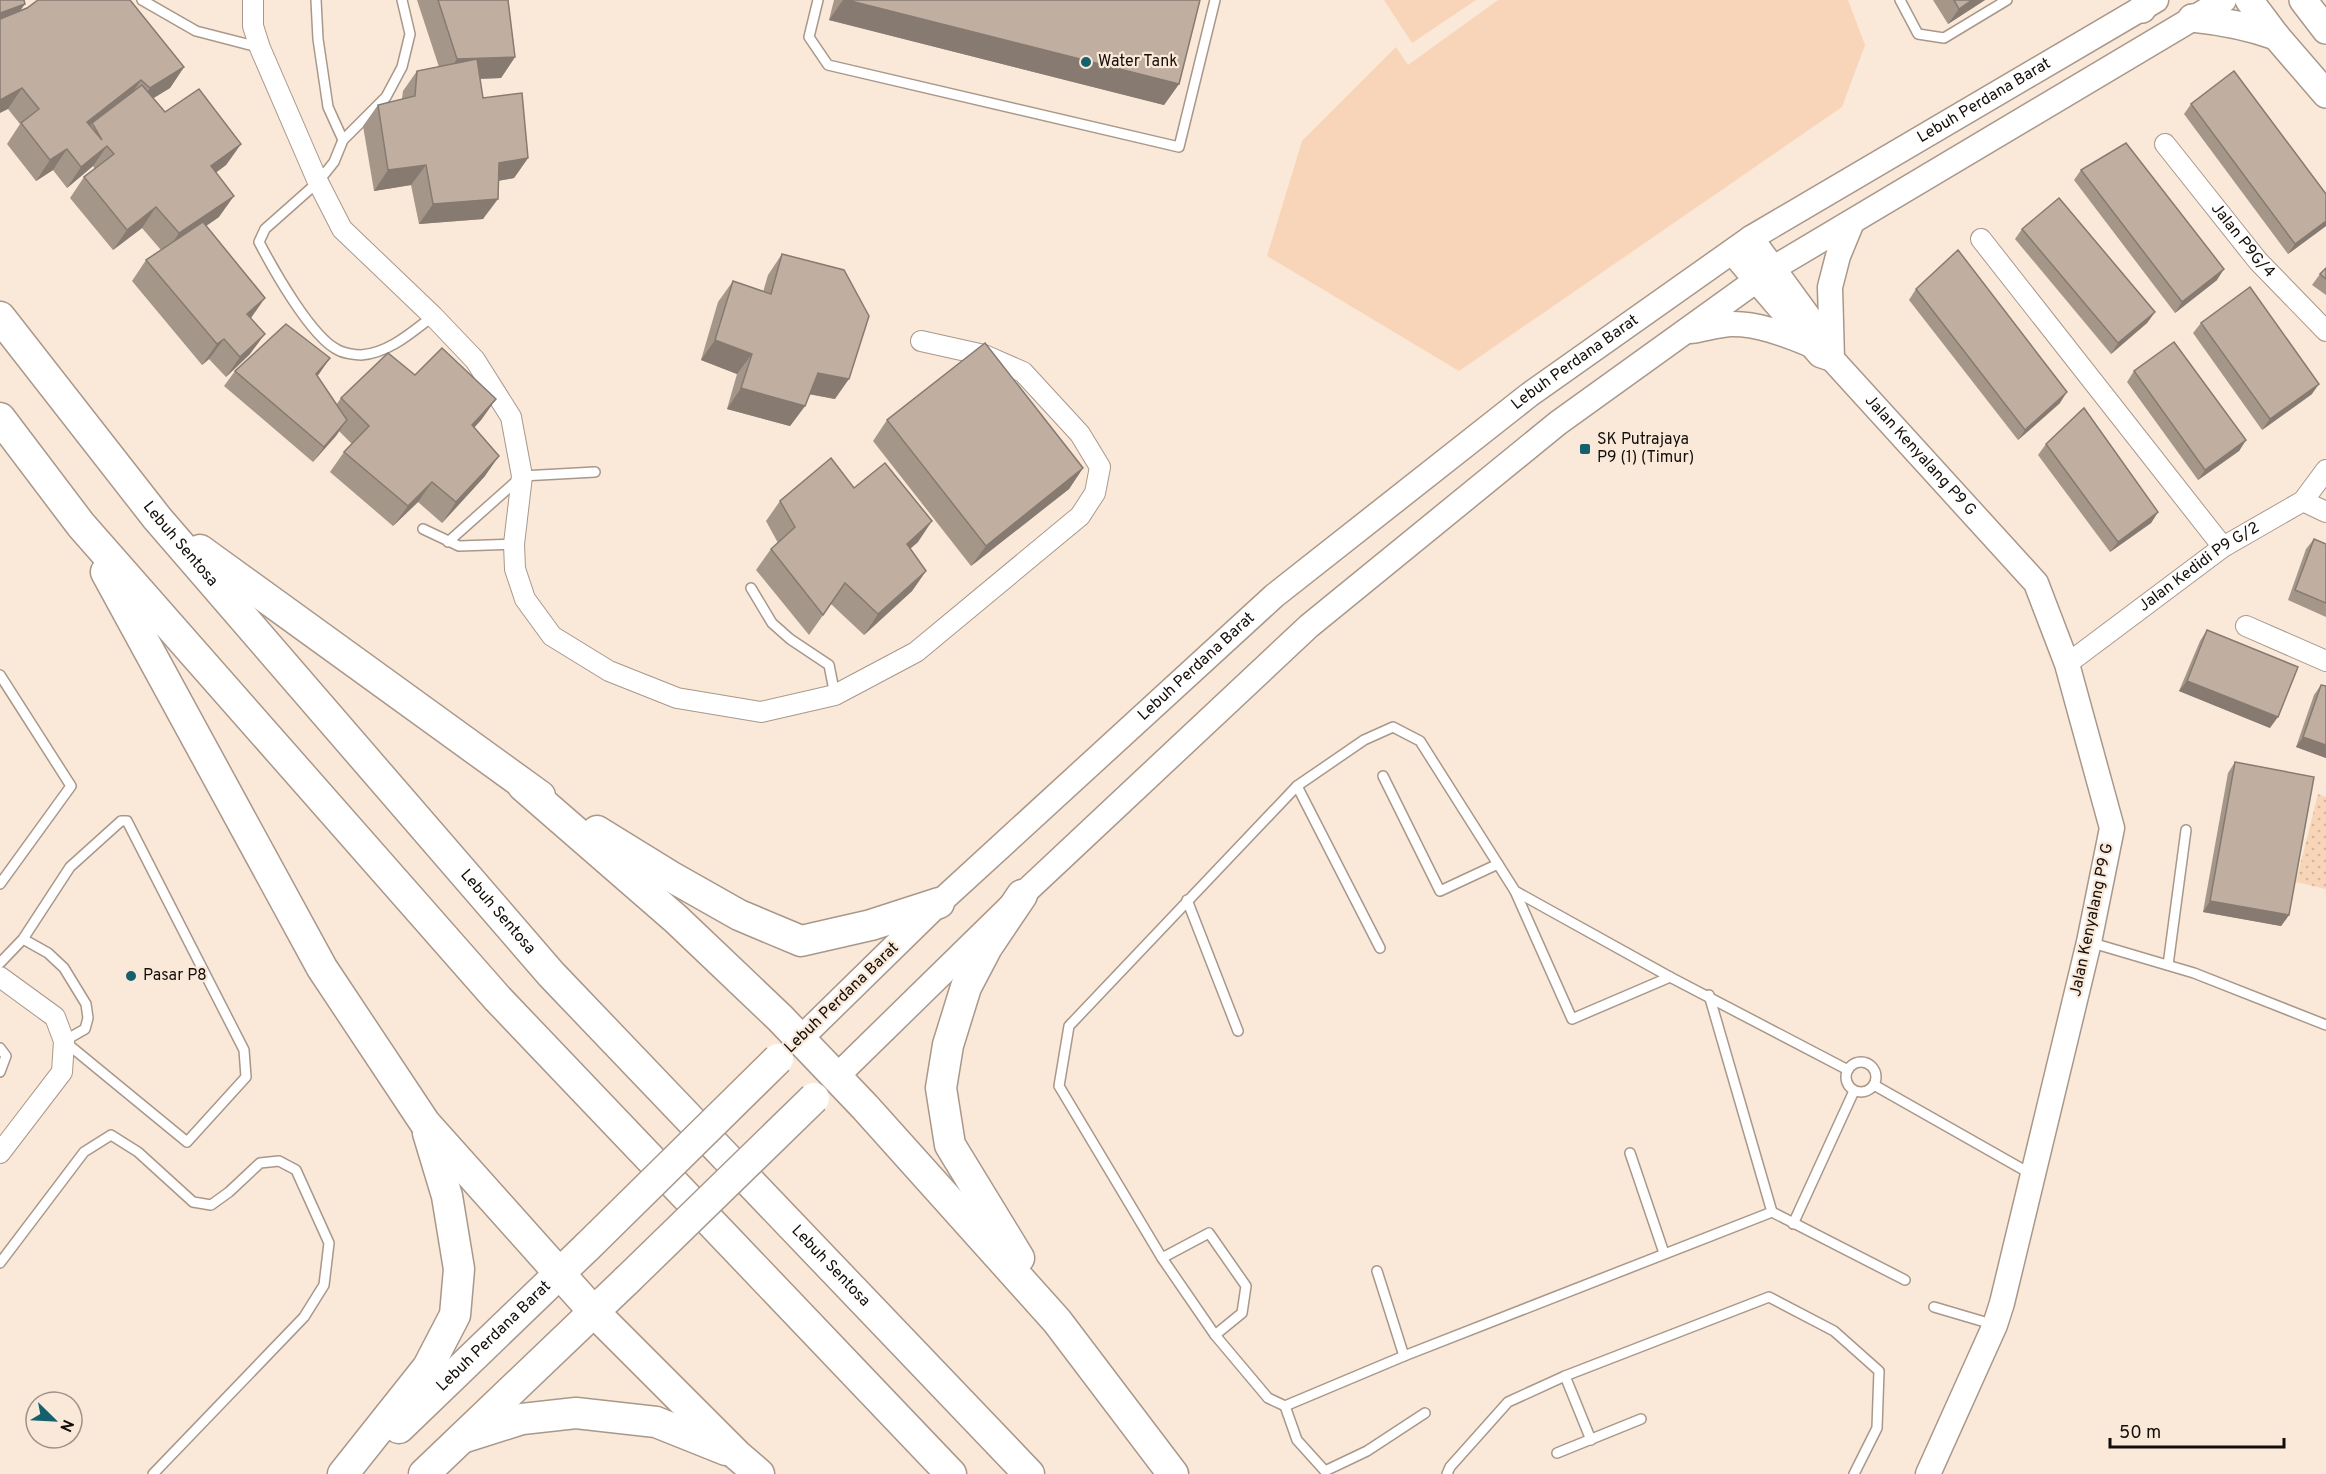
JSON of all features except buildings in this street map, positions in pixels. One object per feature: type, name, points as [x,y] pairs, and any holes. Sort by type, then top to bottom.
[{"type":"main road","points":[[2249,0],[2276,36],[2326,94]]},
{"type":"main road","points":[[2307,3],[2326,30]]},
{"type":"main road","points":[[2192,18],[2236,24],[2276,36]]},
{"type":"main road","name":"Lebuh Sentosa","points":[[0,317],[157,518],[552,974],[1029,1474]]},
{"type":"main road","points":[[0,418],[81,525],[498,999],[951,1474]]},
{"type":"main road","points":[[157,518],[523,786],[670,876],[740,915],[801,941],[871,925],[939,903]]},
{"type":"main road","points":[[81,525],[322,968],[425,1123],[594,1311],[737,1455],[759,1474]]},
{"type":"main road","points":[[523,786],[676,919],[836,1077],[1057,1321],[1173,1474]]},
{"type":"main road","points":[[1022,895],[987,947],[966,987],[948,1045],[941,1088],[950,1145],[1057,1321]]},
{"type":"main road","name":"Lebuh Perdana Barat","points":[[351,1474],[800,1039]]},
{"type":"main road","name":"Lebuh Perdana Barat","points":[[424,1474],[836,1077]]},
{"type":"main road","points":[[343,1474],[428,1366],[455,1315],[459,1269],[447,1196],[425,1123]]},
{"type":"main road","points":[[462,1438],[522,1419],[576,1413],[656,1422],[737,1455]]},
{"type":"street","points":[[254,0],[253,26],[260,48],[318,182],[342,229],[433,316],[475,360],[511,417],[522,476],[514,544],[516,569],[525,599],[552,636],[609,671],[677,698],[761,712],[835,695],[916,652],[1080,516],[1095,493],[1100,467],[1080,434],[1023,372],[984,355],[921,341]]},
{"type":"street","name":"Lebuh Perdana Barat","points":[[836,1077],[1022,895],[1309,626],[1558,423],[1764,274],[2224,0]]},
{"type":"street","name":"Lebuh Perdana Barat","points":[[800,1039],[939,903],[1274,596],[1529,395],[1742,245],[2148,3]]},
{"type":"street","name":"Jalan P9G/4","points":[[2165,144],[2258,261],[2326,331]]},
{"type":"street","points":[[1683,333],[1728,324],[1742,324],[1760,327],[1825,350],[1830,287],[1838,256],[1852,222]]},
{"type":"street","points":[[1981,239],[2223,547]]},
{"type":"street","name":"Jalan Kenyalang P9 G","points":[[1742,245],[1825,350],[2036,584],[2067,664],[2112,828],[2090,942],[1995,1325],[1928,1474]]},
{"type":"street","name":"Jalan Kedidi P9 G/2","points":[[2067,664],[2223,547],[2302,501],[2326,470]]},
{"type":"street","points":[[2302,501],[2326,512]]},
{"type":"street","points":[[2246,626],[2326,661]]},
{"type":"street","points":[[0,977],[55,1017],[64,1041],[62,1072],[0,1153]]},
{"type":"lane","points":[[142,0],[196,31],[260,48]]},
{"type":"lane","points":[[316,0],[318,39],[328,107],[343,140]]},
{"type":"lane","points":[[402,0],[410,34],[402,67],[386,97],[343,140],[334,162],[318,182],[265,229],[259,242],[281,284],[320,335],[338,350],[360,355],[393,345],[433,316]]},
{"type":"lane","points":[[819,0],[809,37],[828,65],[1179,147],[1215,0]]},
{"type":"lane","points":[[1900,0],[1918,34],[1944,38],[2007,0]]},
{"type":"lane","points":[[448,542],[522,476],[595,472]]},
{"type":"lane","points":[[423,529],[459,546],[514,544]]},
{"type":"lane","points":[[751,588],[772,623],[790,639],[829,665],[835,695]]},
{"type":"lane","points":[[0,675],[71,786],[0,884]]},
{"type":"lane","points":[[1425,1413],[1367,1451],[1325,1471],[1297,1440],[1284,1406],[1268,1398],[1215,1335],[1162,1258],[1059,1086],[1069,1026],[1297,786],[1364,740],[1393,727],[1420,741],[1515,891],[1572,1019],[1670,976]]},
{"type":"lane","points":[[1383,776],[1440,891],[1498,864]]},
{"type":"lane","points":[[1297,786],[1380,948]]},
{"type":"lane","points":[[0,963],[23,939],[70,867],[121,821],[127,822],[244,1050],[246,1077],[188,1142],[64,1041],[85,1029],[88,1018],[86,1004],[64,968],[48,953],[23,939]]},
{"type":"lane","points":[[2168,965],[2186,831]]},
{"type":"lane","points":[[1515,891],[1848,1070]]},
{"type":"lane","points":[[1187,900],[1238,1031]]},
{"type":"lane","points":[[2090,942],[2194,973],[2326,1025]]},
{"type":"lane","points":[[1709,995],[1772,1212],[1905,1280]]},
{"type":"lane","points":[[0,1048],[6,1056],[0,1072]]},
{"type":"lane","points":[[1857,1063],[1869,1065],[1876,1075],[1874,1084],[1863,1092],[1854,1091],[1846,1082],[1848,1070],[1857,1063]]},
{"type":"lane","points":[[1874,1084],[2033,1175]]},
{"type":"lane","points":[[1793,1224],[1854,1091]]},
{"type":"lane","points":[[0,1263],[84,1152],[111,1136],[138,1152],[194,1202],[211,1204],[230,1192],[261,1163],[279,1161],[296,1170],[329,1243],[324,1285],[304,1317],[153,1474]]},
{"type":"lane","points":[[1630,1153],[1664,1253]]},
{"type":"lane","points":[[1284,1406],[1404,1356],[1772,1212]]},
{"type":"lane","points":[[1162,1258],[1209,1233],[1246,1286],[1242,1314],[1215,1335]]},
{"type":"lane","points":[[1377,1272],[1404,1356]]},
{"type":"lane","points":[[1447,1474],[1450,1467],[1508,1402],[1565,1376],[1769,1297],[1834,1331],[1879,1371],[1877,1428],[1854,1474]]},
{"type":"lane","points":[[1934,1307],[1995,1325]]},
{"type":"lane","points":[[1565,1376],[1591,1440]]},
{"type":"lane","points":[[1557,1454],[1641,1419]]},
{"type":"shaded area","points":[[1384,0],[1476,0],[1412,43]]},
{"type":"shaded area","points":[[1498,0],[1848,0],[1865,45],[1842,107],[1459,371],[1267,256],[1302,141],[1396,47],[1408,65]]},
{"type":"shaded area","points":[[2318,794],[2326,797],[2326,889],[2296,882]]},
{"type":"place","name":"Water Tank","points":[[1086,62]]},
{"type":"place","name":"SK Putrajaya P9 (1) (Timur)","points":[[1585,449]]},
{"type":"place","name":"Pasar P8","points":[[131,976]]}]
